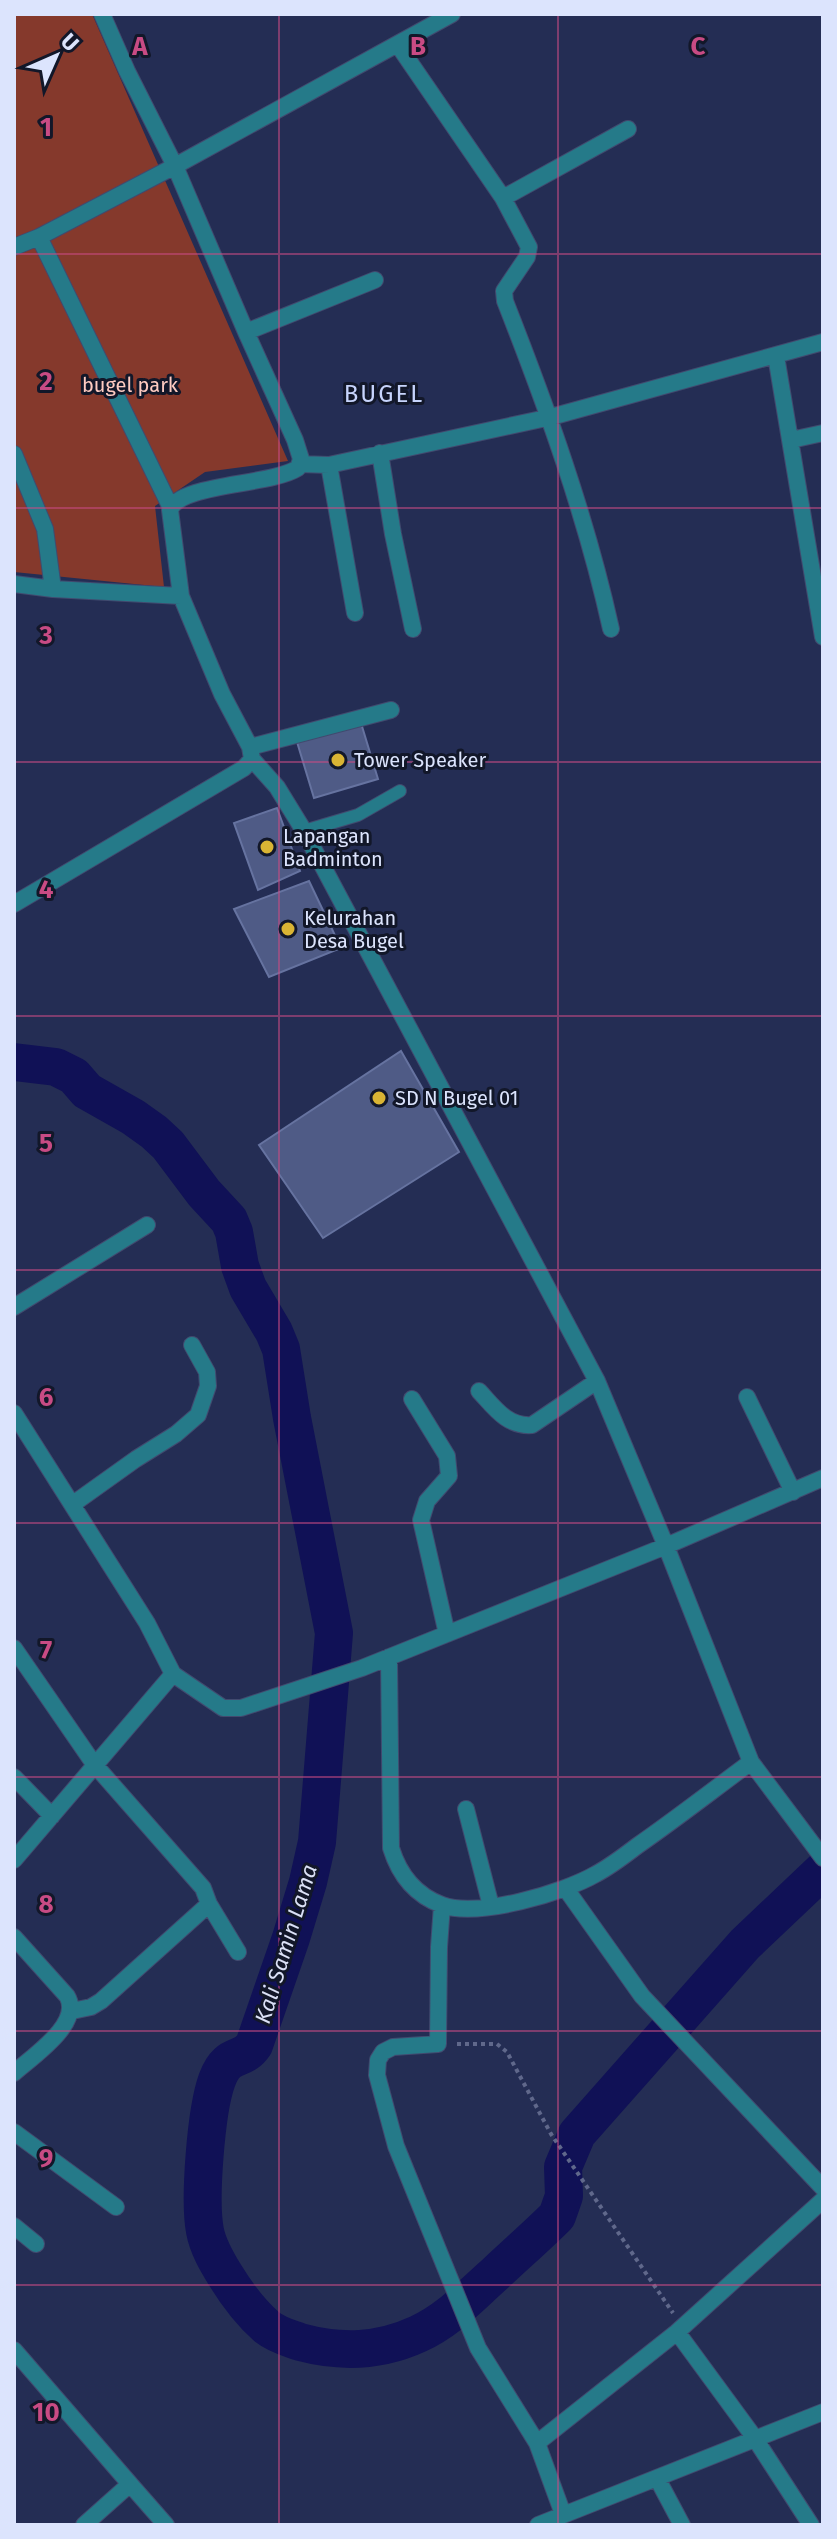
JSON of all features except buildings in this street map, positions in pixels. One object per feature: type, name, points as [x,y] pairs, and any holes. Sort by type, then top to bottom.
[{"type":"street","points":[[102,14],[175,166],[300,454],[298,468],[279,477],[199,491],[176,500],[170,506]]},
{"type":"street","points":[[14,247],[175,166],[452,14]]},
{"type":"street","points":[[398,45],[503,198],[529,247],[527,257],[504,291],[505,301],[551,417],[584,521],[611,629]]},
{"type":"street","points":[[503,198],[628,129]]},
{"type":"street","points":[[39,237],[170,506],[170,527],[181,596],[222,694],[251,753],[304,831],[597,1381],[751,1762],[823,1858]]},
{"type":"street","points":[[246,332],[375,280]]},
{"type":"street","points":[[300,464],[329,465],[551,417],[823,342]]},
{"type":"street","points":[[776,356],[823,637]]},
{"type":"street","points":[[791,440],[823,433]]},
{"type":"street","points":[[380,453],[413,629]]},
{"type":"street","points":[[14,454],[45,529],[53,589]]},
{"type":"street","points":[[329,465],[355,613]]},
{"type":"street","points":[[14,584],[181,596]]},
{"type":"street","points":[[14,904],[244,768],[251,753],[391,710]]},
{"type":"street","points":[[14,1307],[147,1225]]},
{"type":"street","points":[[73,1504],[176,1434],[198,1415],[208,1386],[207,1372],[192,1345]]},
{"type":"street","points":[[479,1391],[504,1418],[523,1426],[532,1425],[597,1381]]},
{"type":"street","points":[[747,1397],[793,1492]]},
{"type":"street","points":[[412,1399],[447,1456],[449,1466],[449,1476],[427,1501],[421,1520],[447,1634]]},
{"type":"street","points":[[14,1413],[147,1623],[173,1674],[212,1702],[232,1709],[389,1657],[666,1546],[823,1478]]},
{"type":"street","points":[[14,1648],[94,1764],[203,1888],[209,1904],[238,1952]]},
{"type":"street","points":[[389,1657],[391,1848],[397,1867],[406,1880],[421,1894],[442,1905],[460,1908],[491,1906],[566,1889],[597,1874],[751,1762]]},
{"type":"street","points":[[14,1860],[173,1674]]},
{"type":"street","points":[[14,1777],[52,1816]]},
{"type":"street","points":[[466,1809],[491,1906]]},
{"type":"street","points":[[566,1889],[642,1996],[823,2188]]},
{"type":"street","points":[[72,2011],[91,2007],[101,2001],[209,1904]]},
{"type":"street","points":[[442,1905],[438,2044],[393,2047],[383,2052],[378,2060],[377,2075],[396,2146],[478,2348],[537,2443],[563,2514]]},
{"type":"street","points":[[14,1937],[67,1996],[72,2011],[66,2025],[14,2073]]},
{"type":"street","points":[[14,2132],[116,2207]]},
{"type":"street","points":[[537,2443],[680,2330],[823,2200]]},
{"type":"street","points":[[14,2226],[36,2244]]},
{"type":"street","points":[[680,2330],[811,2525]]},
{"type":"street","points":[[14,2350],[166,2525]]},
{"type":"street","points":[[543,2524],[754,2437],[823,2412]]},
{"type":"street","points":[[657,2478],[682,2525]]},
{"type":"street","points":[[84,2525],[130,2484]]},
{"type":"lane","points":[[304,831],[358,815],[400,791]]},
{"type":"path","points":[[438,2044],[497,2044],[505,2049],[551,2134],[680,2330]]},
{"type":"green space","name":"bugel park","points":[[14,14],[92,14],[288,461],[205,472],[155,506],[164,587],[14,572]]},
{"type":"waterway","name":"Kali Samin Lama","points":[[14,1062],[56,1067],[74,1076],[87,1091],[133,1117],[168,1145],[229,1220],[248,1288],[281,1349],[334,1633],[317,1842],[291,1938],[254,2045],[245,2054],[230,2060],[217,2080],[207,2133],[203,2178],[203,2217],[208,2243],[234,2289],[267,2327],[300,2342],[330,2348],[360,2349],[403,2340],[449,2315],[557,2216],[564,2196],[563,2167],[577,2134],[745,1944],[823,1870]]},
{"type":"place","name":"Tower Speaker","points":[[338,760]]},
{"type":"place","name":"Lapangan Badminton","points":[[267,847]]},
{"type":"place","name":"Kelurahan Desa Bugel","points":[[288,929]]},
{"type":"place","name":"SD N Bugel 01","points":[[379,1098]]},
{"type":"district","name":"BUGEL","points":[[384,394]]}]
